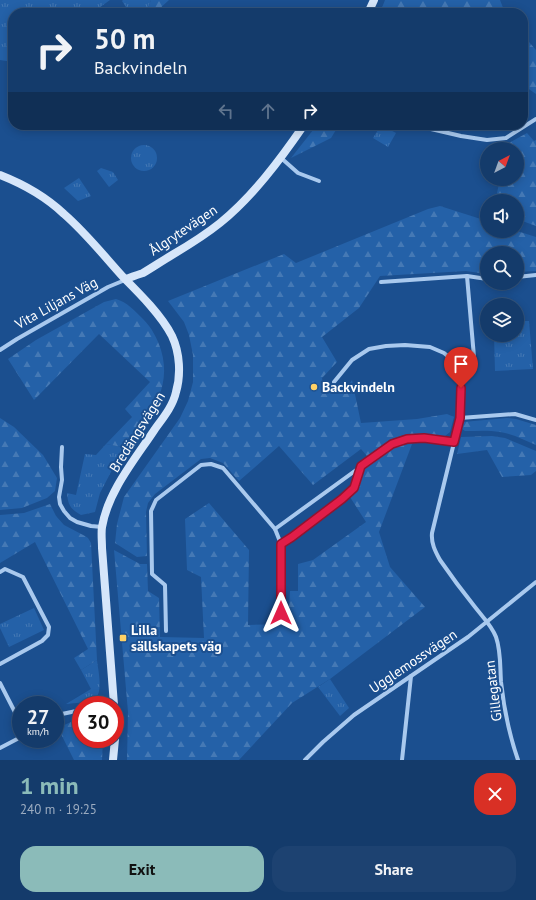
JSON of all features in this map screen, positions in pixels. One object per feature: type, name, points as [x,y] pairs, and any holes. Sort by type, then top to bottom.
[{"type":"street","name":"Ålgrytevägen","points":[[126,280],[142,273],[201,238],[220,222],[246,198],[269,172],[300,130]]},
{"type":"street","points":[[435,130],[487,140],[506,138],[519,130]]},
{"type":"street","points":[[280,157],[298,173],[318,181]]},
{"type":"street","name":"Bredängsvägen","points":[[0,175],[33,191],[64,213],[142,296],[172,336],[176,350],[179,378],[176,394],[111,498],[102,527],[102,548],[113,696]]},
{"type":"street","points":[[524,276],[536,275]]},
{"type":"street","points":[[456,363],[474,357],[467,276]]},
{"type":"street","points":[[381,282],[467,276],[480,278]]},
{"type":"street","name":"Vita Liljans Väg","points":[[0,350],[17,338],[108,287],[126,280]]},
{"type":"street","points":[[334,382],[352,360],[369,349],[386,346],[405,345],[430,347],[444,353],[456,363],[461,373],[460,418],[432,533],[432,542],[435,552],[440,560],[487,622]]},
{"type":"street","points":[[460,418],[516,414],[536,420]]},
{"type":"street","points":[[275,529],[392,444],[407,439],[424,438],[454,442]]},
{"type":"street","points":[[62,447],[62,480],[59,497],[60,504],[70,518],[77,522],[102,527]]},
{"type":"street","points":[[166,631],[165,585],[152,574],[151,511],[156,500],[201,465],[211,464],[223,468],[275,529],[281,544],[281,613]]},
{"type":"street","points":[[281,544],[342,499],[354,488],[361,466]]},
{"type":"street","points":[[0,572],[5,569],[23,577],[49,627],[48,635],[42,641],[0,664]]},
{"type":"street","name":"Ugglemossvägen","points":[[305,760],[323,742],[354,716],[468,637],[535,585]]},
{"type":"street","name":"Gillegatan","points":[[487,622],[496,636],[499,648],[505,712],[511,740],[518,760]]},
{"type":"street","points":[[402,760],[411,676]]},
{"type":"street","points":[[0,683],[12,706]]},
{"type":"street","points":[[0,748],[12,742]]},
{"type":"street","points":[[113,760],[114,748]]},
{"type":"green space","points":[[0,0],[110,0],[99,8],[8,8],[8,61],[0,60]]},
{"type":"green space","points":[[151,0],[148,8],[127,8],[122,1]]},
{"type":"green space","points":[[151,0],[169,0],[160,8],[148,8]]},
{"type":"green space","points":[[385,0],[500,0],[503,8],[382,8]]},
{"type":"green space","points":[[528,41],[536,50],[536,94],[528,88]]},
{"type":"green space","points":[[313,130],[336,130],[331,138],[291,158]]},
{"type":"green space","points":[[378,130],[390,130],[396,133],[388,147],[373,138]]},
{"type":"green space","points":[[527,133],[534,141],[536,140],[536,226],[524,222],[524,194],[497,193],[498,186],[524,186],[524,142],[511,142]]},
{"type":"green space","points":[[144,145],[153,149],[157,158],[153,167],[144,171],[135,167],[131,158],[135,149]]},
{"type":"green space","points":[[101,168],[113,172],[118,180],[109,187],[97,171]]},
{"type":"green space","points":[[79,178],[91,196],[78,201],[64,188]]},
{"type":"green space","points":[[440,206],[480,219],[480,238],[524,238],[524,233],[536,237],[536,271],[524,272],[524,246],[480,246],[480,273],[466,271],[380,276],[359,308],[322,337],[337,362],[322,378],[324,390],[334,394],[343,392],[352,380],[361,423],[417,419],[447,414],[454,417],[450,432],[445,436],[404,435],[389,440],[367,456],[361,449],[313,485],[279,446],[239,481],[223,463],[210,458],[201,459],[155,494],[148,503],[146,512],[147,556],[137,557],[115,543],[117,524],[124,497],[180,418],[188,401],[193,382],[193,355],[189,335],[184,322],[168,301],[284,254],[296,263],[428,209]]},
{"type":"green space","points":[[116,299],[131,307],[149,326],[154,333],[161,350],[164,364],[164,378],[156,402],[150,414],[127,448],[106,444],[132,417],[125,409],[150,382],[99,334],[34,400],[8,359],[36,340],[104,302]]},
{"type":"green space","points":[[524,321],[529,321],[533,369],[495,371],[494,342],[524,342]]},
{"type":"green space","points":[[0,418],[14,427],[43,455],[57,478],[55,491],[47,498],[22,508],[0,510]]},
{"type":"green space","points":[[507,418],[536,425],[536,445],[505,433],[492,431],[465,431],[462,429],[463,422]]},
{"type":"green space","points":[[492,436],[505,438],[536,451],[536,471],[531,475],[502,477],[487,450],[457,454],[461,437]]},
{"type":"green space","points":[[106,444],[127,448],[112,470],[100,493],[95,512],[81,515],[71,507],[68,501],[67,493],[76,495],[85,454],[96,455]]},
{"type":"green space","points":[[412,444],[379,532],[390,567],[425,607],[330,679],[292,703],[239,760],[127,760],[128,712],[114,550],[140,564],[147,564],[148,591],[159,598],[160,637],[204,638],[201,577],[187,570],[185,519],[209,503],[249,550],[248,625],[288,624],[290,591],[298,591],[298,564],[313,560],[366,522],[350,497],[356,490],[363,470],[385,453],[399,445]]},
{"type":"green space","points":[[50,504],[56,516],[64,525],[88,538],[91,543],[97,660],[81,670],[74,658],[88,649],[35,542],[0,563],[0,515],[24,513]]},
{"type":"green space","points":[[34,608],[44,630],[9,647],[0,628],[0,624]]},
{"type":"green space","points":[[97,660],[100,687],[97,696],[79,696],[91,689],[81,670]]},
{"type":"green space","points":[[330,679],[349,708],[340,716],[318,687]]},
{"type":"green space","points":[[72,721],[72,748],[103,748],[102,760],[74,760],[64,740],[64,725]]},
{"type":"place","name":"Backvindeln","points":[[314,387]]},
{"type":"place","name":"Lilla sällskapets väg","points":[[123,638]]},
{"type":"route","points":[[281,613],[281,544],[342,499],[354,488],[361,466],[392,444],[407,439],[424,438],[454,442],[460,418],[461,388]]}]
